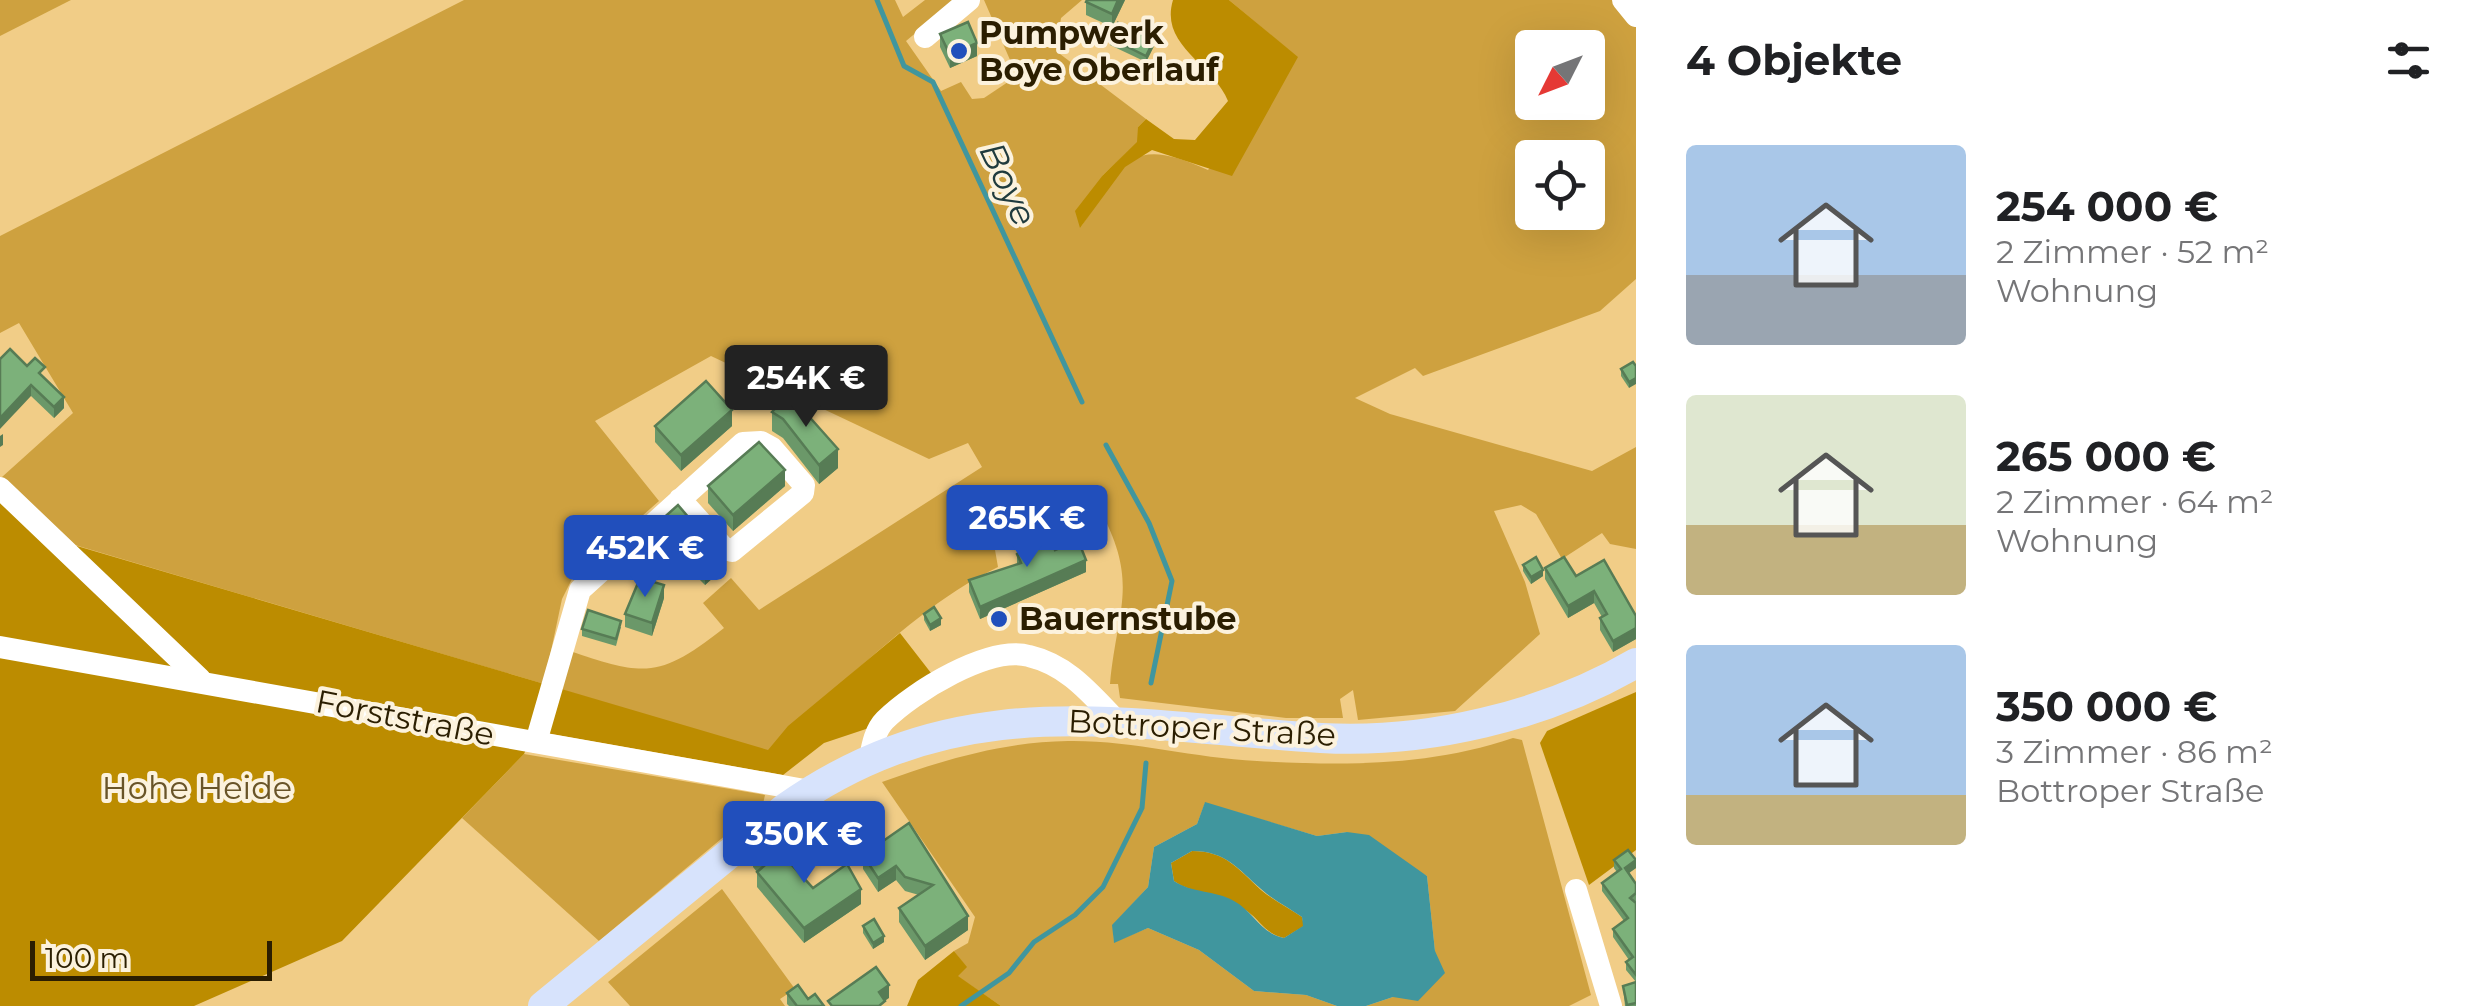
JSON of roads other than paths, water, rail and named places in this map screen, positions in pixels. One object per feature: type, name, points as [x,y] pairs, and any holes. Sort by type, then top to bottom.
[{"type":"main road","name":"Bottroper Straße","points":[[543,1006],[710,865],[810,791],[869,763],[976,728],[1044,719],[1115,718],[1324,738],[1446,730],[1521,714],[1636,663]]},
{"type":"street","points":[[926,38],[968,0]]},
{"type":"street","points":[[1623,0],[1636,16]]},
{"type":"street","points":[[536,742],[580,590],[743,443],[753,440],[772,448],[804,486],[803,493],[732,551],[726,550],[680,500]]},
{"type":"street","points":[[0,488],[200,679]]},
{"type":"street","name":"Forststraße","points":[[0,646],[810,791]]},
{"type":"street","points":[[869,763],[884,720],[952,673],[1001,655],[1027,655],[1056,666],[1077,678],[1115,718]]},
{"type":"street","points":[[1576,890],[1611,1006]]},
{"type":"water","points":[[1205,802],[1317,836],[1347,832],[1369,835],[1427,876],[1435,951],[1445,973],[1418,1001],[1393,997],[1366,1006],[1337,1006],[1306,995],[1254,991],[1199,950],[1148,928],[1114,943],[1112,925],[1148,887],[1154,847],[1197,824]],"holes":[[[1192,851],[1231,862],[1266,893],[1302,917],[1303,926],[1284,938],[1263,927],[1234,901],[1174,881],[1171,863]]]},
{"type":"waterway","name":"Boye","points":[[877,0],[904,66],[933,82],[1082,402]]},
{"type":"waterway","name":"Boye","points":[[1106,445],[1149,523],[1172,581],[1151,683]]},
{"type":"waterway","name":"Boye","points":[[961,1006],[1009,973],[1034,942],[1075,915],[1103,887],[1142,808],[1146,763]]},
{"type":"place","name":"Pumpwerk Boye Oberlauf","points":[[959,51]]},
{"type":"place","name":"Bauernstube","points":[[999,619]]},
{"type":"park label","name":"Hohe Heide","points":[[197,788]]}]
